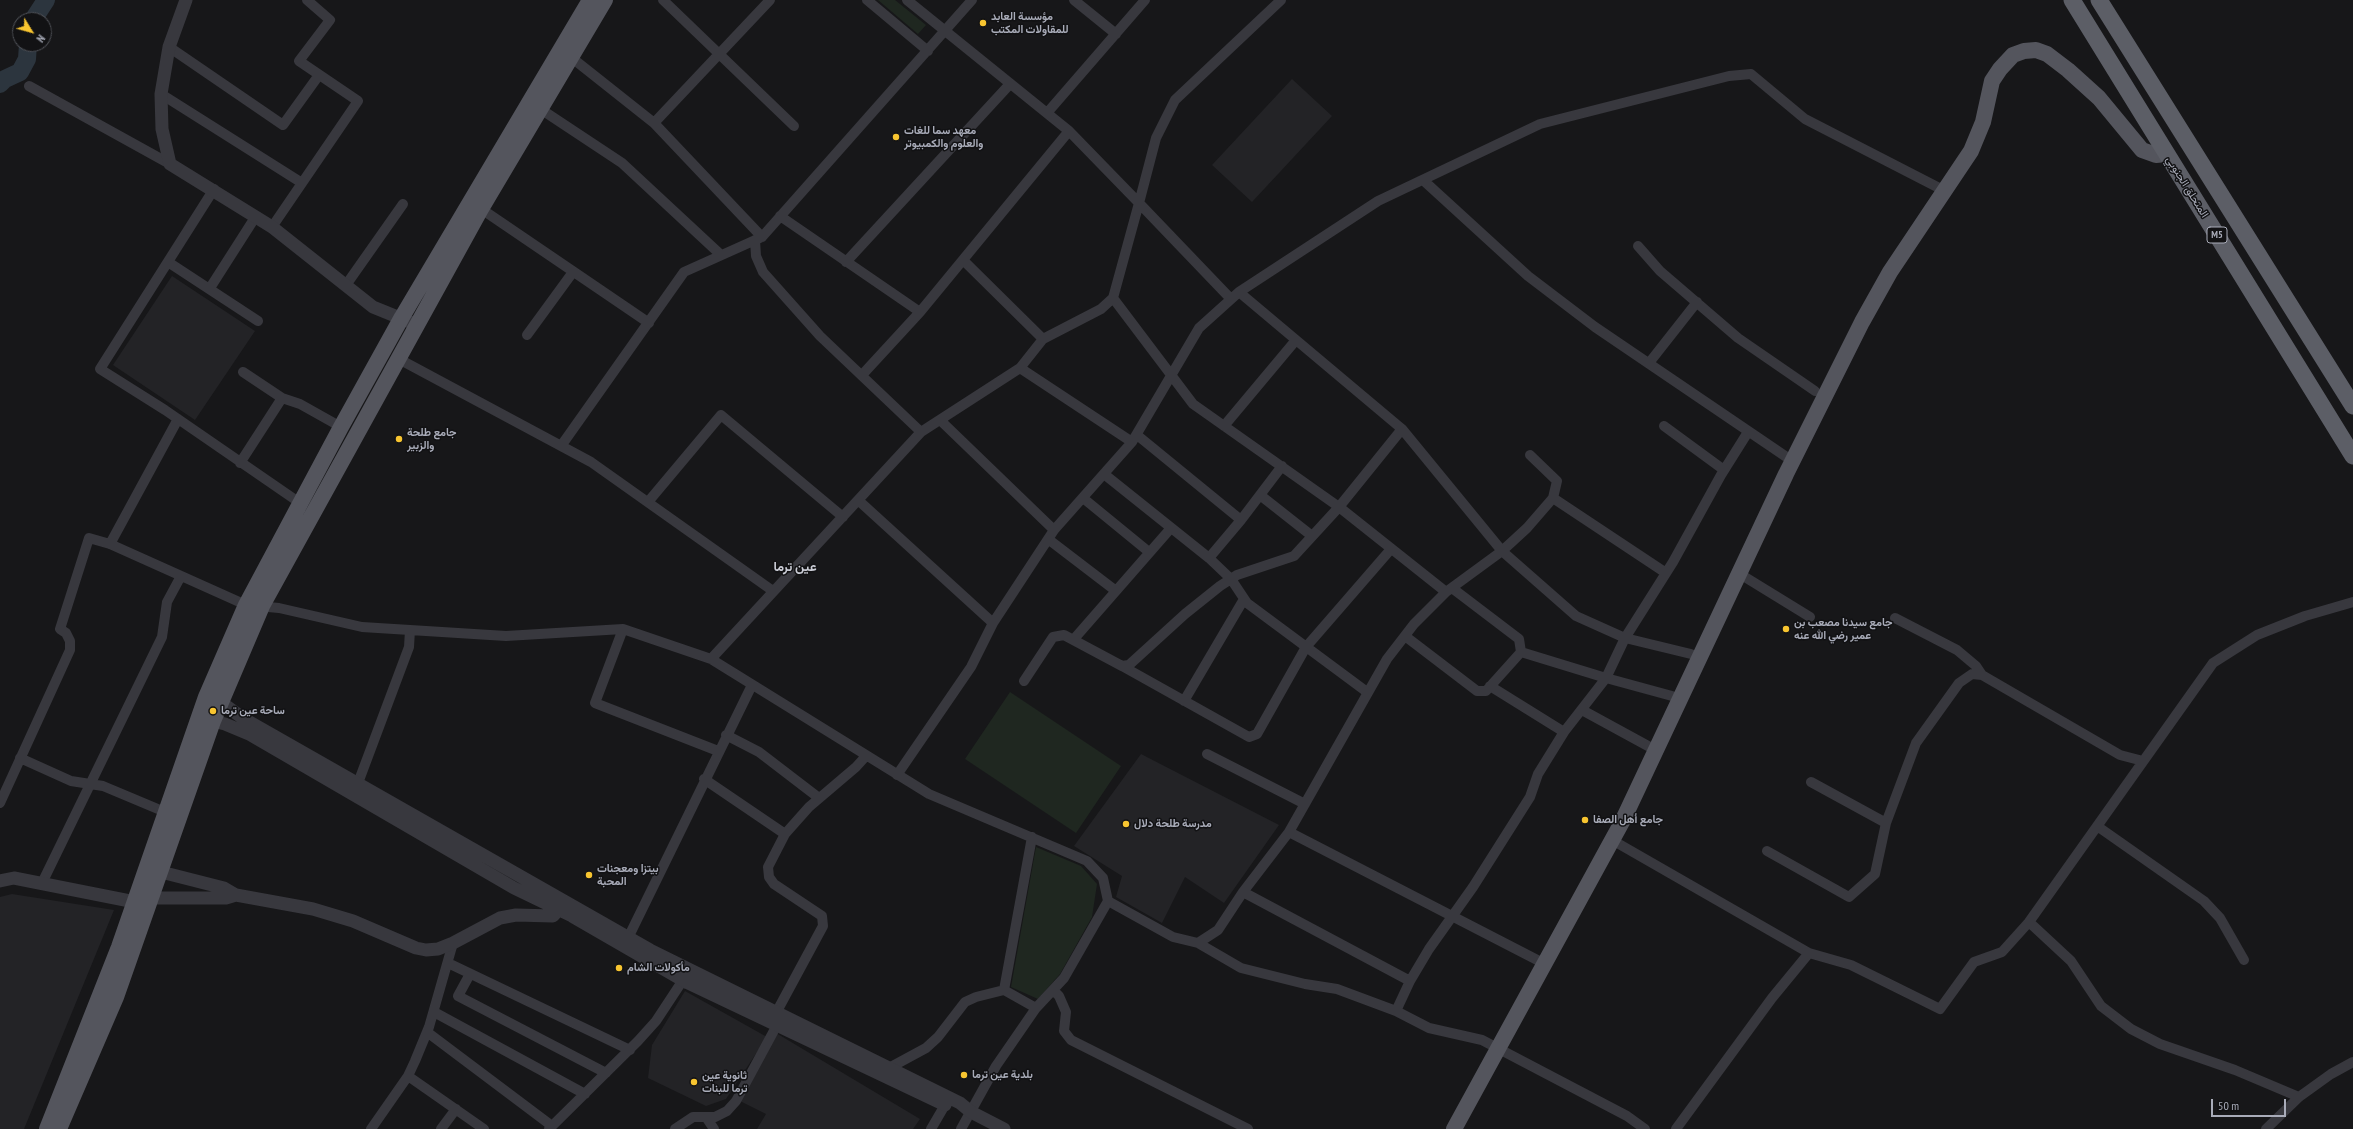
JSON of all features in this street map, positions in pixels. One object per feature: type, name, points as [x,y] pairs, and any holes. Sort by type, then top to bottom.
[{"type":"highway","name":"المتحلق الجنوبي","points":[[2072,0],[2353,456]]},
{"type":"highway","name":"M5","points":[[2099,0],[2353,406]]},
{"type":"main road","points":[[476,205],[542,110],[590,0]]},
{"type":"main road","points":[[59,1129],[73,1080],[102,992],[135,902],[165,812],[206,718],[246,606],[340,427],[409,321],[476,205],[567,54],[605,0]]},
{"type":"main road","points":[[1540,962],[1648,746],[1815,391],[1872,285],[1941,189],[1963,165],[1977,137],[1990,89],[1996,75],[2009,59],[2024,51],[2042,52],[2068,70],[2104,103],[2142,150],[2156,155],[2166,154]]},
{"type":"main road","points":[[1444,1129],[1494,1046],[1540,962],[1612,840],[1740,574],[1807,430],[1865,316],[1941,189]]},
{"type":"main road","points":[[213,699],[397,358],[409,321]]},
{"type":"main road","points":[[47,1129],[116,997],[152,898],[206,718]]},
{"type":"main road","points":[[1454,1129],[1494,1046]]},
{"type":"street","points":[[170,164],[162,129],[161,94],[169,47],[186,0]]},
{"type":"street","points":[[272,227],[358,101],[299,60],[330,20],[307,0]]},
{"type":"street","points":[[663,0],[794,126]]},
{"type":"street","points":[[654,123],[718,53],[770,0]]},
{"type":"street","points":[[867,0],[928,51]]},
{"type":"street","points":[[907,0],[1069,132],[1230,298]]},
{"type":"street","points":[[561,446],[684,272],[758,238],[780,216],[972,0]]},
{"type":"street","points":[[1074,0],[1116,34]]},
{"type":"street","points":[[1047,113],[1145,0]]},
{"type":"street","points":[[711,659],[921,432],[1020,368],[1043,339],[1102,310],[1113,298],[1156,138],[1175,100],[1281,0]]},
{"type":"street","points":[[169,47],[283,125],[319,75]]},
{"type":"street","points":[[567,54],[654,123],[758,238],[756,256],[762,272],[820,336],[921,432]]},
{"type":"street","points":[[897,775],[971,667],[993,623],[1054,530],[1135,438],[1199,328],[1230,298],[1378,201],[1540,124],[1729,76],[1752,74],[1805,119],[1941,189]]},
{"type":"street","points":[[846,262],[1010,84]]},
{"type":"street","points":[[29,86],[214,189],[272,227],[379,310],[409,321]]},
{"type":"street","points":[[161,94],[302,183]]},
{"type":"street","points":[[542,110],[622,163],[721,256]]},
{"type":"street","points":[[862,375],[920,312],[1069,132]]},
{"type":"street","points":[[1423,180],[1528,276],[1595,328],[1649,362],[1748,432],[1785,456]]},
{"type":"street","points":[[214,189],[100,370],[178,419],[300,503]]},
{"type":"street","points":[[346,285],[403,204]]},
{"type":"street","points":[[476,205],[649,323]]},
{"type":"street","points":[[210,288],[256,216]]},
{"type":"street","points":[[780,216],[920,312]]},
{"type":"street","points":[[1638,246],[1660,271],[1738,338],[1815,391]]},
{"type":"street","points":[[963,260],[1043,339]]},
{"type":"street","points":[[168,262],[210,288],[258,321]]},
{"type":"street","points":[[527,335],[573,272]]},
{"type":"street","points":[[1239,292],[1402,429],[1502,550],[1576,616],[1625,638],[1691,654]]},
{"type":"street","points":[[1113,298],[1193,404],[1339,506],[1391,549],[1519,639],[1521,652]]},
{"type":"street","points":[[1649,362],[1697,302]]},
{"type":"street","points":[[1224,426],[1296,340]]},
{"type":"street","points":[[397,358],[591,462],[773,591]]},
{"type":"street","points":[[1020,368],[1135,438],[1241,520]]},
{"type":"street","points":[[243,372],[282,398],[300,404],[340,427]]},
{"type":"street","points":[[240,463],[282,398]]},
{"type":"street","points":[[648,502],[720,415],[843,516]]},
{"type":"street","points":[[110,544],[178,419]]},
{"type":"street","points":[[940,420],[1054,530]]},
{"type":"street","points":[[1664,426],[1724,470]]},
{"type":"street","points":[[1122,666],[1129,666],[1185,614],[1231,579],[1294,556],[1339,506],[1402,429]]},
{"type":"street","points":[[1396,1011],[1410,981],[1530,798],[1538,774],[1564,732],[1606,678],[1625,638],[1666,573],[1724,470],[1748,432]]},
{"type":"street","points":[[1198,943],[1218,930],[1243,892],[1289,832],[1367,692],[1387,659],[1405,636],[1449,590],[1502,550],[1527,528],[1553,498],[1557,481],[1530,455]]},
{"type":"street","points":[[1209,558],[1241,520],[1282,466]]},
{"type":"street","points":[[1104,474],[1209,558],[1231,579],[1247,603],[1367,692]]},
{"type":"street","points":[[1260,495],[1312,536]]},
{"type":"street","points":[[1083,498],[1149,552]]},
{"type":"street","points":[[1553,498],[1666,573]]},
{"type":"street","points":[[858,500],[993,623]]},
{"type":"street","points":[[1074,639],[1171,528]]},
{"type":"street","points":[[0,803],[70,650],[70,641],[66,634],[60,629],[89,538],[110,544],[246,606],[279,608],[362,627],[506,636],[623,628],[711,659],[929,794],[1087,861],[1103,878],[1108,901],[1064,978],[1036,1008],[996,1066],[961,1129]]},
{"type":"street","points":[[1048,539],[1116,591]]},
{"type":"street","points":[[1024,681],[1053,637],[1064,635],[1074,639],[1249,737],[1257,734],[1306,647],[1391,549]]},
{"type":"street","points":[[1740,574],[1810,617]]},
{"type":"street","points":[[42,883],[89,783],[162,637],[167,602],[181,576]]},
{"type":"street","points":[[1184,701],[1244,599]]},
{"type":"street","points":[[1612,840],[1809,953],[1851,965],[1940,1009],[1974,962],[2002,952],[2029,922],[2213,663],[2257,635],[2304,616],[2353,602]]},
{"type":"street","points":[[1895,618],[1957,650],[1976,666],[1982,675]]},
{"type":"street","points":[[623,628],[594,703],[718,751]]},
{"type":"street","points":[[358,783],[409,647],[410,630]]},
{"type":"street","points":[[1405,636],[1477,691],[1486,691],[1521,652]]},
{"type":"street","points":[[1521,652],[1672,696]]},
{"type":"street","points":[[1767,851],[1848,897],[1875,874],[1886,823],[1916,743],[1959,683],[1972,674],[1982,675],[2120,755],[2143,761]]},
{"type":"street","points":[[628,938],[704,779],[752,685]]},
{"type":"street","points":[[1490,686],[1564,732]]},
{"type":"street","points":[[213,699],[244,719],[358,783],[530,889]]},
{"type":"street","points":[[1582,710],[1648,746]]},
{"type":"street","points":[[206,718],[231,726],[249,734],[530,889],[628,938],[777,1019],[945,1105],[961,1112],[971,1112]]},
{"type":"street","points":[[726,735],[759,752],[819,798]]},
{"type":"street","points":[[1207,754],[1305,804]]},
{"type":"street","points":[[674,1129],[693,1117],[715,1117],[727,1111],[736,1101],[823,926],[822,916],[774,884],[769,877],[768,867],[785,834],[819,798],[856,767],[866,756]]},
{"type":"street","points":[[20,758],[71,781],[103,786],[165,812]]},
{"type":"street","points":[[704,779],[785,834]]},
{"type":"street","points":[[1811,782],[1886,823]]},
{"type":"street","points":[[2097,826],[2204,901],[2220,918],[2244,960]]},
{"type":"street","points":[[1289,832],[1540,962]]},
{"type":"street","points":[[1004,990],[1032,837]]},
{"type":"street","points":[[160,872],[224,888],[236,895],[313,909],[353,921],[416,948],[426,950],[438,949],[500,918],[516,915],[553,916],[562,906]]},
{"type":"street","points":[[0,882],[14,878],[135,902]]},
{"type":"street","points":[[1243,892],[1410,981]]},
{"type":"street","points":[[152,898],[226,898],[236,895]]},
{"type":"street","points":[[1108,901],[1173,936],[1198,943],[1241,968],[1305,984],[1337,989],[1396,1011],[1429,1028],[1455,1032],[1494,1046],[1627,1116],[1645,1129]]},
{"type":"street","points":[[562,906],[683,980],[890,1068],[960,1103],[971,1112],[1004,1129]]},
{"type":"street","points":[[2029,922],[2071,960],[2101,1006],[2131,1029],[2160,1044],[2235,1070],[2299,1097]]},
{"type":"street","points":[[371,1129],[408,1076],[434,1012],[453,942]]},
{"type":"street","points":[[1676,1129],[1772,998],[1809,953]]},
{"type":"street","points":[[448,963],[630,1050]]},
{"type":"street","points":[[470,974],[458,996],[606,1073]]},
{"type":"street","points":[[427,1032],[550,1128],[630,1050],[656,1021],[683,980]]},
{"type":"street","points":[[890,1068],[926,1048],[938,1037],[965,1002],[976,997],[1004,990],[1036,1008]]},
{"type":"street","points":[[1053,990],[1059,996],[1066,1012],[1064,1031],[1071,1040],[1248,1129]]},
{"type":"street","points":[[434,1012],[585,1094]]},
{"type":"street","points":[[2266,1129],[2299,1097],[2331,1074],[2353,1062]]},
{"type":"street","points":[[408,1076],[484,1129]]},
{"type":"street","points":[[931,1129],[945,1105]]},
{"type":"street","points":[[441,1129],[456,1109]]},
{"type":"street","points":[[706,1117],[714,1129]]},
{"type":"shaded area","points":[[878,0],[895,0],[926,25],[918,34]]},
{"type":"shaded area","points":[[1292,79],[1332,116],[1252,202],[1212,165]]},
{"type":"shaded area","points":[[172,276],[255,331],[195,420],[113,365]]},
{"type":"shaded area","points":[[1010,692],[1121,766],[1076,833],[965,759]]},
{"type":"shaded area","points":[[1141,754],[1279,825],[1224,903],[1185,877],[1162,923],[1116,897],[1122,876],[1074,846]]},
{"type":"shaded area","points":[[1036,847],[1081,866],[1097,884],[1092,917],[1060,974],[1038,999],[1011,987]]},
{"type":"shaded area","points":[[12,894],[114,910],[24,1129],[0,1129],[0,897]]},
{"type":"shaded area","points":[[685,991],[767,1037],[726,1099],[706,1106],[648,1078],[652,1045]]},
{"type":"shaded area","points":[[776,1033],[920,1119],[913,1129],[757,1129],[766,1114],[738,1100]]},
{"type":"waterway","points":[[38,12],[46,0]]},
{"type":"waterway","points":[[0,84],[5,79],[20,72],[27,59],[27,52]]},
{"type":"place","name":"مؤسسة العابد للمقاولات المكتب","points":[[983,23]]},
{"type":"place","name":"معهد سما للغات والعلوم والكمبيوتر","points":[[896,137]]},
{"type":"place","name":"جامع طلحة والزبير","points":[[399,439]]},
{"type":"place","name":"جامع سيدنا مصعب بن عمير رضي الله عنه","points":[[1786,629]]},
{"type":"place","name":"ساحة عين ترما","points":[[213,711]]},
{"type":"place","name":"جامع أهل الصفا","points":[[1585,820]]},
{"type":"place","name":"مدرسة طلحة دلال","points":[[1126,824]]},
{"type":"place","name":"بيتزا ومعجنات المحبة","points":[[589,875]]},
{"type":"place","name":"مأكولات الشام","points":[[619,968]]},
{"type":"place","name":"بلدية عين ترما","points":[[964,1075]]},
{"type":"place","name":"ثانوية عين ترما للبنات","points":[[694,1082]]},
{"type":"district","name":"عين ترما","points":[[795,567]]}]
